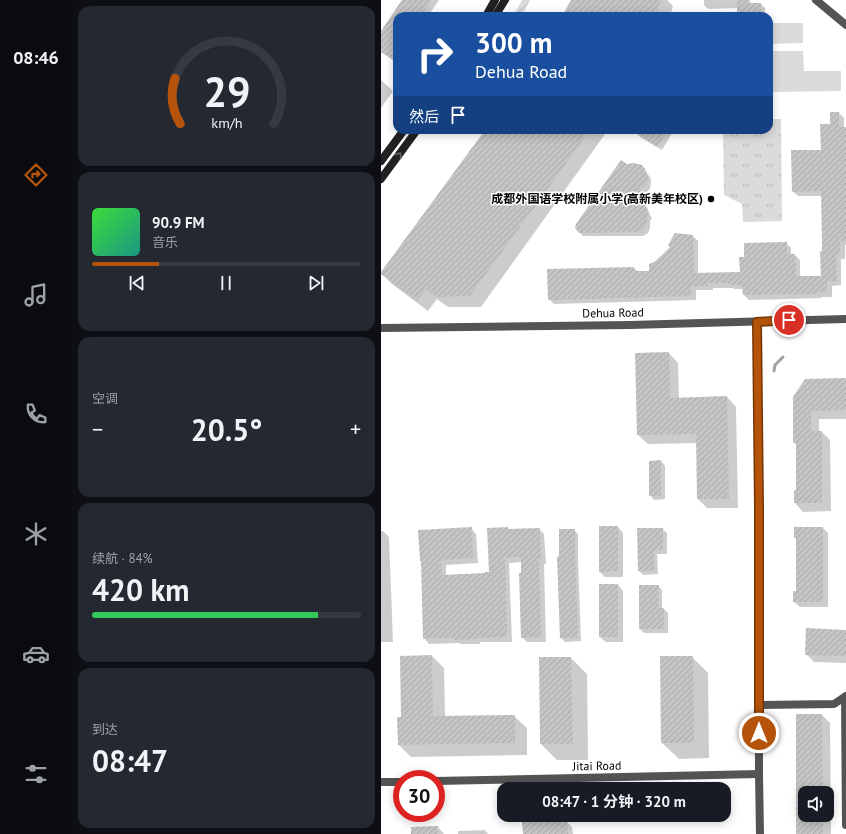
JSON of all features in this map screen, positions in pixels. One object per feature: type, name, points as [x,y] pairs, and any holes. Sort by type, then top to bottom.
[{"type":"street","points":[[488,12],[495,0]]},
{"type":"street","points":[[498,12],[505,0]]},
{"type":"street","points":[[816,0],[846,25]]},
{"type":"street","points":[[381,161],[401,134]]},
{"type":"street","points":[[381,179],[414,134]]},
{"type":"street","name":"Dehua Road","points":[[381,328],[631,325],[846,319]]},
{"type":"street","points":[[757,322],[760,834]]},
{"type":"street","points":[[834,704],[845,696]]},
{"type":"street","points":[[845,696],[846,825]]},
{"type":"street","points":[[759,705],[834,704],[845,710]]},
{"type":"street","name":"Jitai Road","points":[[445,781],[759,774]]},
{"type":"street","points":[[381,782],[393,782]]},
{"type":"green space","points":[[522,0],[530,0],[524,12],[515,12]]},
{"type":"green space","points":[[773,23],[803,23],[803,43],[773,44]]},
{"type":"green space","points":[[773,51],[803,51],[804,71],[841,71],[841,91],[773,92]]},
{"type":"green space","points":[[773,119],[781,119],[782,221],[743,222],[742,204],[724,195],[723,134],[773,134]]},
{"type":"building","points":[[402,0],[432,0],[424,12],[394,12]]},
{"type":"building","points":[[571,0],[661,0],[657,12],[564,12]]},
{"type":"building","points":[[737,0],[747,0],[747,3],[761,3],[761,12],[737,12]]},
{"type":"building","points":[[393,13],[393,59],[381,52],[381,31]]},
{"type":"building","points":[[830,112],[839,112],[839,127],[846,127],[846,241],[840,241],[840,254],[836,254],[837,281],[827,281],[827,292],[817,292],[817,294],[743,295],[742,285],[708,283],[708,286],[691,286],[691,296],[548,300],[547,269],[634,267],[634,271],[649,271],[649,264],[654,262],[670,247],[668,245],[675,233],[693,235],[694,273],[740,272],[739,257],[744,257],[744,243],[787,242],[787,254],[795,254],[796,276],[821,276],[821,191],[792,192],[791,150],[821,150],[820,124],[830,124]]},
{"type":"building","points":[[482,134],[587,134],[470,296],[436,297],[426,289],[417,301],[381,274]]},
{"type":"building","points":[[637,134],[665,134],[657,147]]},
{"type":"building","points":[[621,160],[627,164],[634,163],[642,165],[648,176],[646,185],[640,190],[642,200],[649,215],[647,216],[647,223],[644,229],[639,232],[578,232],[575,228],[576,224]]},
{"type":"building","points":[[669,352],[670,398],[727,396],[729,499],[697,499],[696,434],[637,435],[635,353]]},
{"type":"building","points":[[846,378],[846,410],[811,411],[811,431],[822,431],[822,503],[794,503],[794,491],[796,490],[796,443],[793,443],[793,397],[805,379]]},
{"type":"building","points":[[661,460],[661,496],[649,496],[649,461]]},
{"type":"building","points":[[599,526],[618,526],[618,571],[599,572]]},
{"type":"building","points":[[472,527],[473,558],[441,560],[442,575],[489,572],[487,528],[540,528],[541,559],[539,559],[541,637],[521,638],[519,573],[521,573],[521,557],[505,558],[507,637],[455,640],[455,638],[423,639],[421,561],[418,530]]},
{"type":"building","points":[[794,527],[823,527],[823,602],[793,602],[793,591],[796,591],[796,538],[794,538]]},
{"type":"building","points":[[637,528],[663,528],[663,550],[654,550],[654,571],[638,571]]},
{"type":"building","points":[[559,529],[575,529],[578,638],[560,638],[557,557],[559,556]]},
{"type":"building","points":[[599,584],[618,584],[618,637],[599,637]]},
{"type":"building","points":[[639,585],[659,585],[658,608],[664,608],[664,629],[639,629]]},
{"type":"building","points":[[806,628],[846,630],[846,656],[805,655]]},
{"type":"building","points":[[432,655],[433,716],[515,715],[515,743],[398,745],[397,717],[401,717],[400,656]]},
{"type":"building","points":[[660,656],[693,656],[694,743],[661,743]]},
{"type":"building","points":[[539,657],[571,657],[573,744],[540,744]]},
{"type":"building","points":[[796,714],[822,714],[823,786],[798,786],[798,822],[823,822],[823,834],[796,834]]},
{"type":"building","points":[[522,822],[567,822],[568,834],[523,834]]},
{"type":"building","points":[[438,826],[438,834],[411,834],[411,827]]},
{"type":"waterway","points":[[774,371],[775,365],[783,357]]},
{"type":"place","name":"成都外国语学校附属小学(高新美年校区)","points":[[711,199]]},
{"type":"route","points":[[759,733],[757,322],[789,320]]}]
